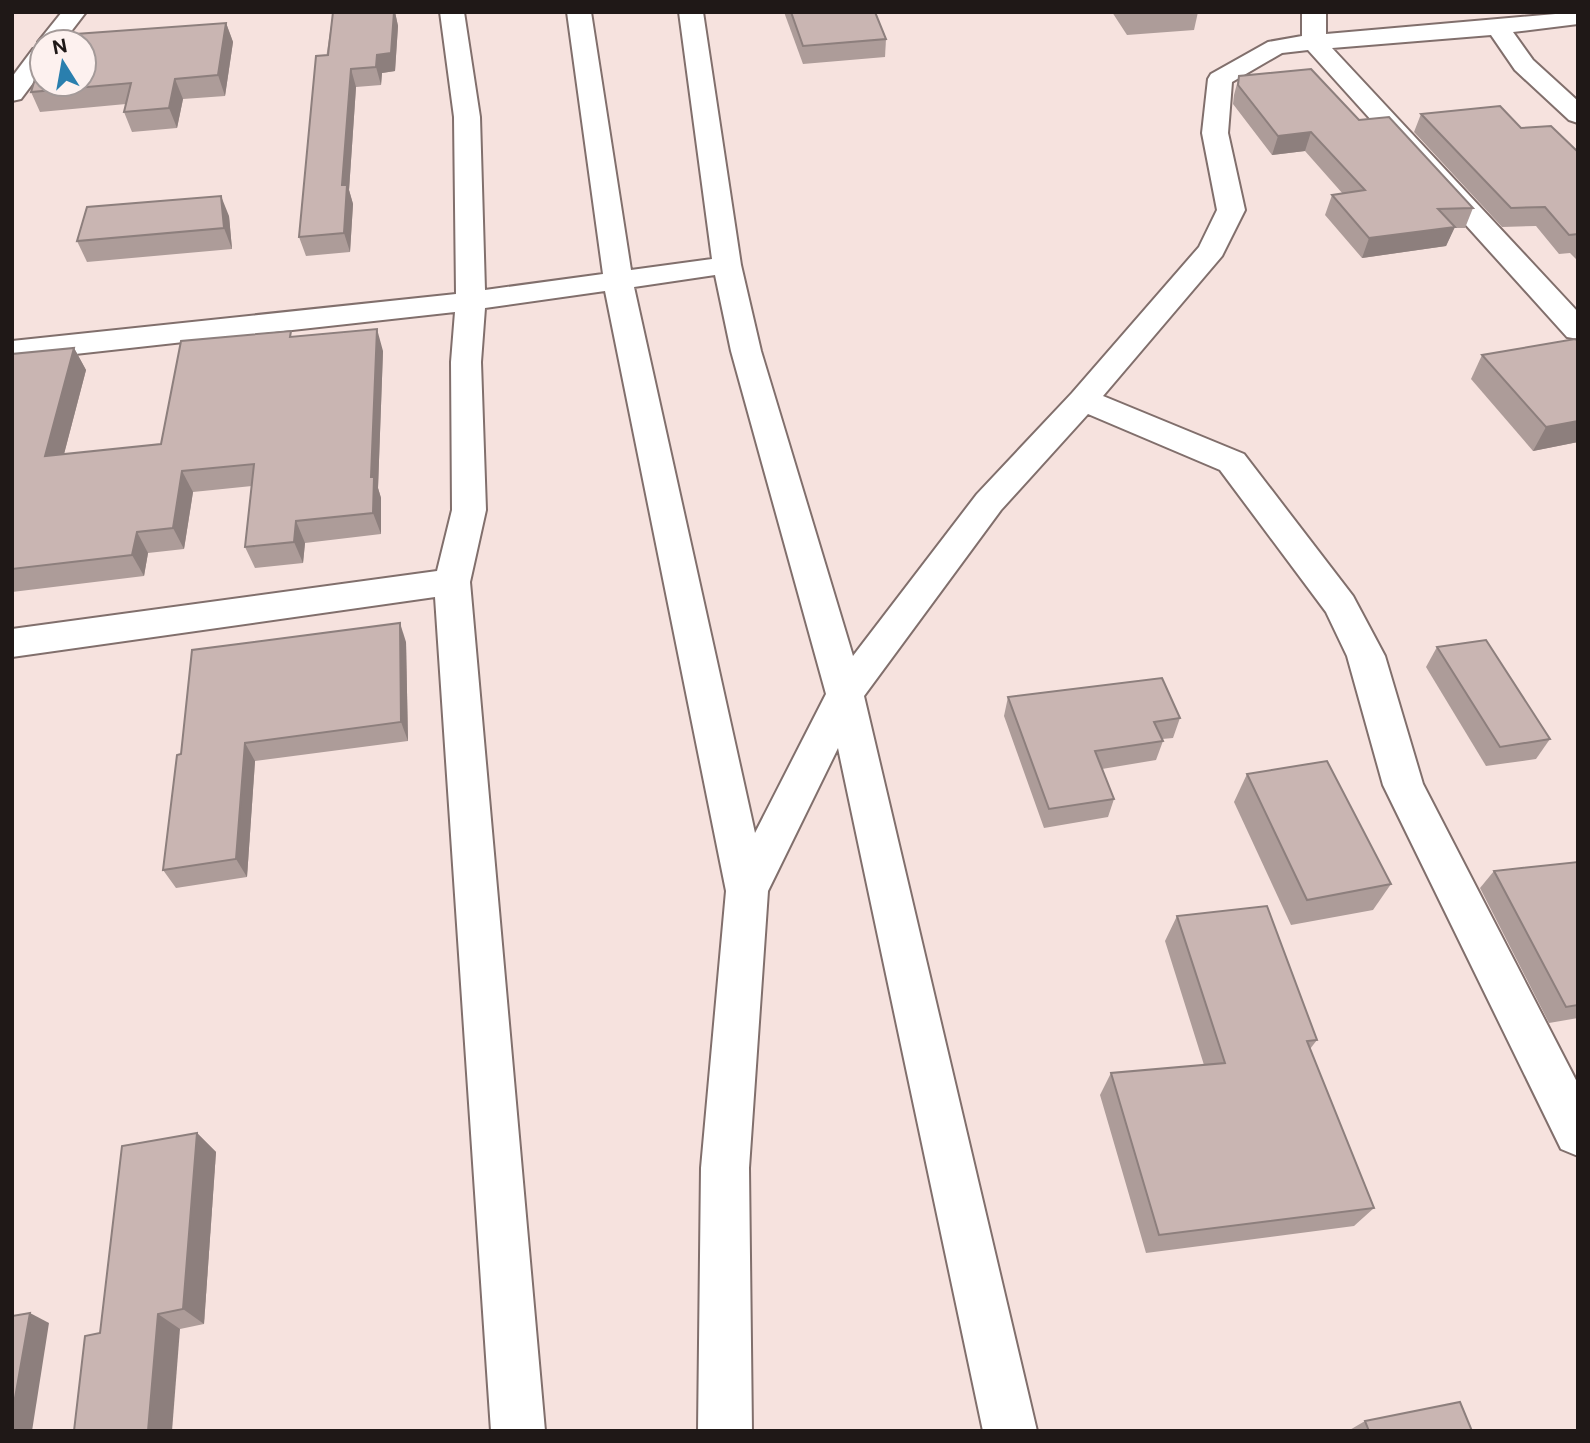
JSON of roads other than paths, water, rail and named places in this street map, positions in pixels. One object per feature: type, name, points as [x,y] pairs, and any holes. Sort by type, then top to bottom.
[{"type":"street","points":[[62,28],[75,12]]},
{"type":"street","points":[[452,12],[467,117],[471,301],[466,362],[469,510],[452,582],[518,1431]]},
{"type":"street","points":[[579,12],[618,281],[747,891],[725,1168],[724,1431]]},
{"type":"street","points":[[691,12],[727,265],[746,351],[845,694],[1010,1431]]},
{"type":"street","points":[[1314,12],[1314,42],[1578,331]]},
{"type":"street","points":[[747,891],[845,694],[989,502],[1026,458],[1083,400],[1212,250],[1231,209],[1215,133],[1220,79],[1276,47],[1578,17]]},
{"type":"street","points":[[1498,27],[1524,65],[1578,116]]},
{"type":"street","points":[[12,94],[28,73]]},
{"type":"street","points":[[12,351],[471,301],[727,265]]},
{"type":"street","points":[[1083,400],[1231,462],[1340,605],[1366,656],[1403,785],[1578,1133]]},
{"type":"street","points":[[12,643],[452,582]]}]
